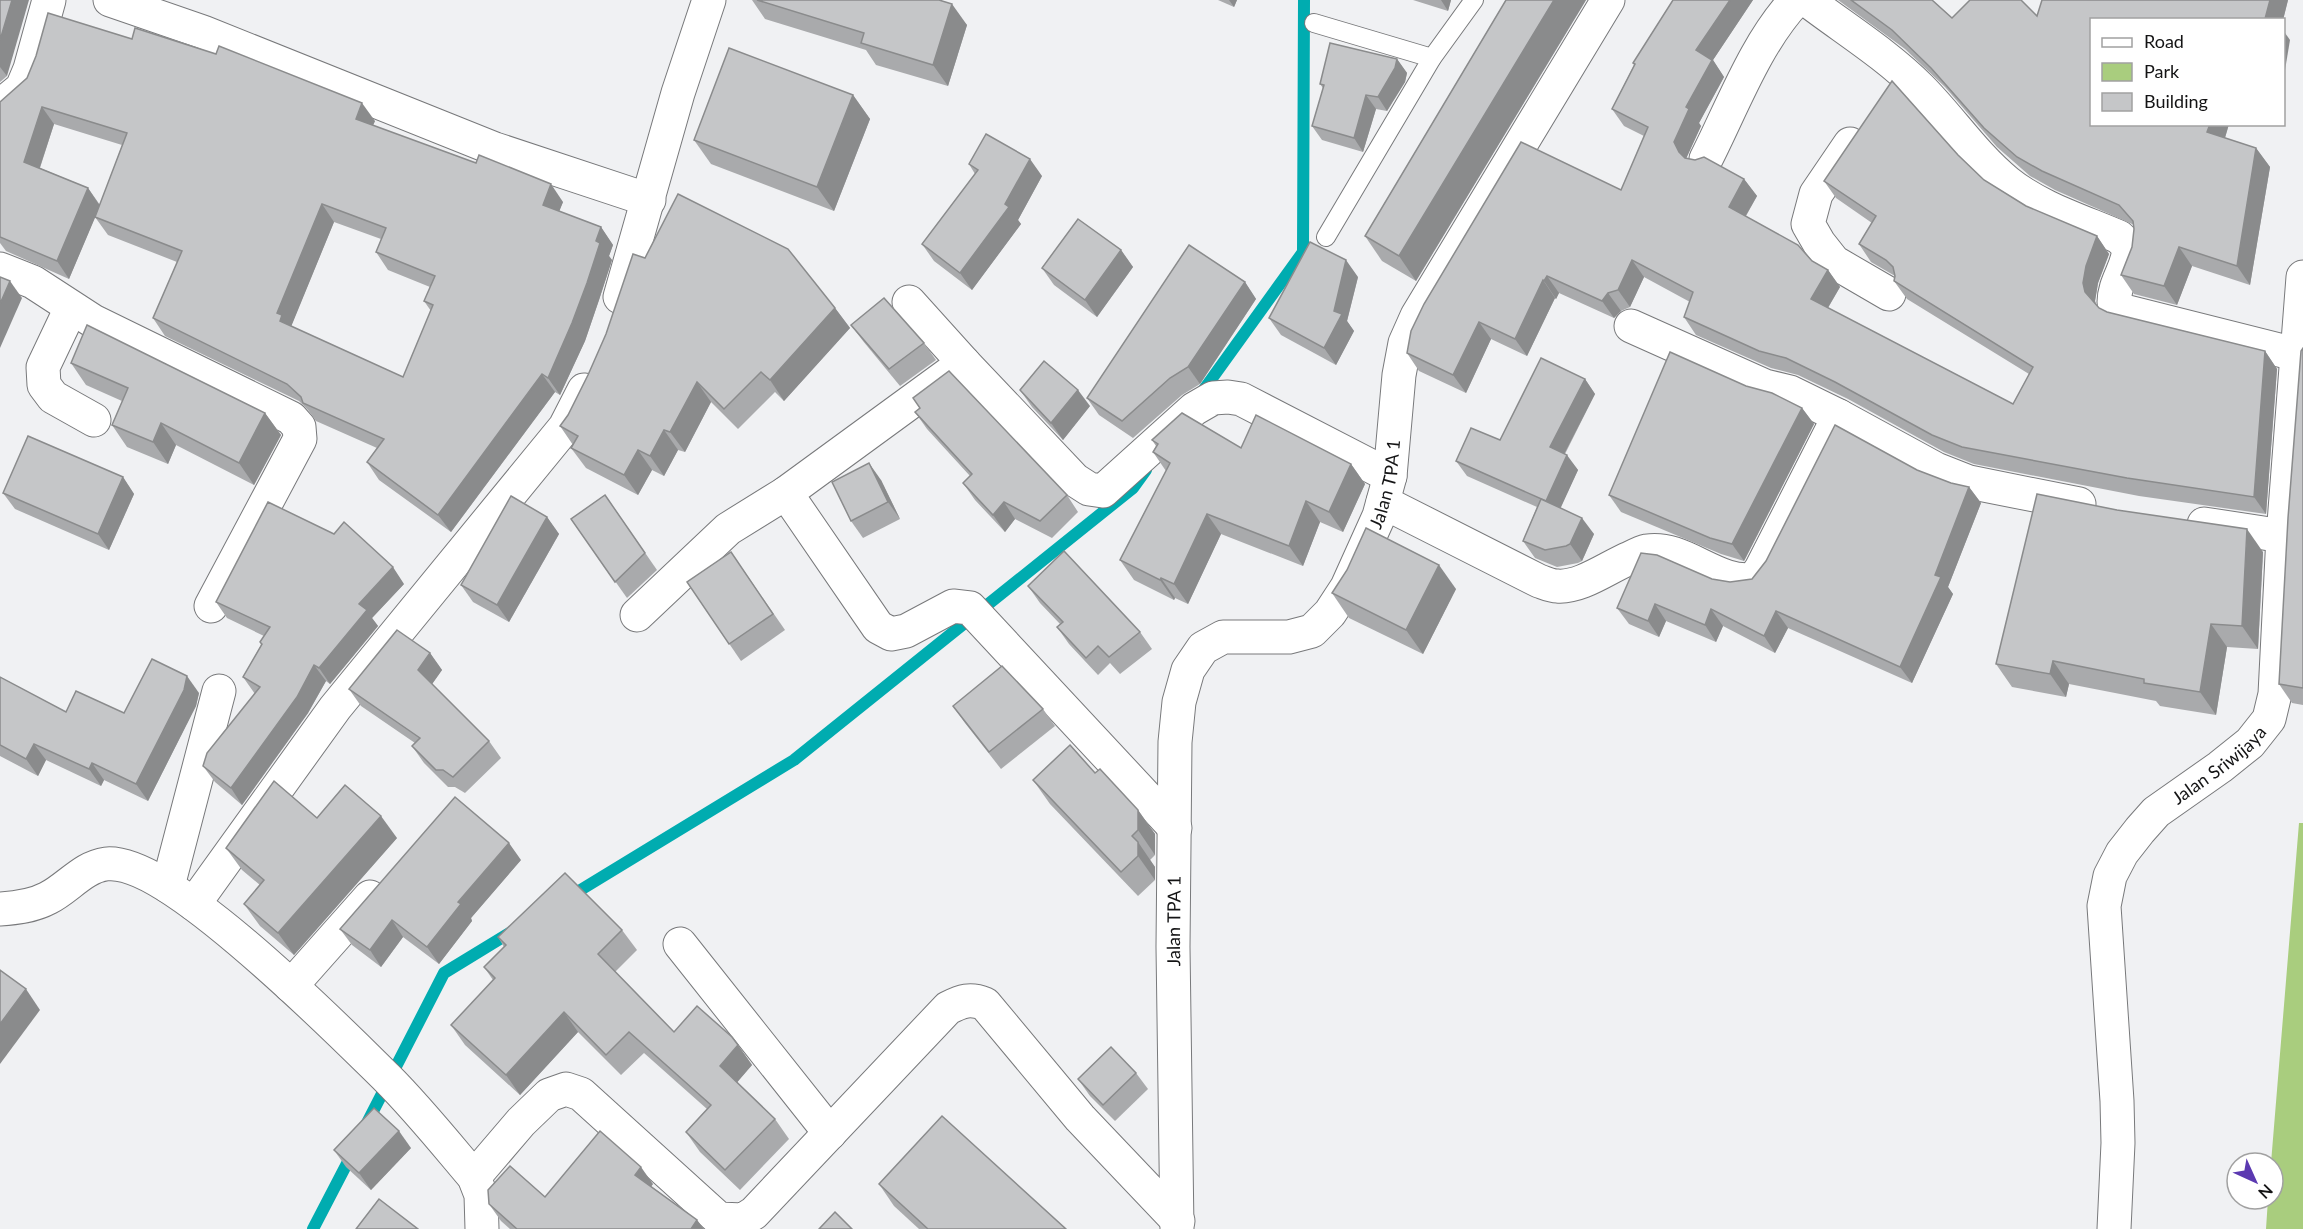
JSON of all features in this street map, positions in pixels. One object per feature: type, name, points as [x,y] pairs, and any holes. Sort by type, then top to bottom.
[{"type":"street","points":[[0,106],[22,88],[30,69],[49,0]]},
{"type":"street","points":[[110,0],[203,32],[495,149],[649,200]]},
{"type":"street","points":[[608,328],[620,297],[678,93],[709,0]]},
{"type":"street","name":"Jalan TPA 1","points":[[1177,1225],[1173,947],[1175,742],[1179,702],[1188,670],[1203,648],[1223,637],[1289,637],[1312,631],[1330,613],[1347,587],[1386,489],[1405,342],[1417,316],[1608,0]]},
{"type":"street","points":[[1706,159],[1766,38],[1796,0]]},
{"type":"street","points":[[1808,0],[1880,53],[1918,87],[1987,163],[2009,183],[2037,201],[2119,237],[2129,247],[2129,260],[2114,289],[2114,302],[2124,311],[2300,356]]},
{"type":"street","points":[[1888,294],[1834,262],[1819,243],[1809,224],[1816,194],[1900,71]]},
{"type":"street","points":[[0,269],[33,282],[93,321],[291,418],[299,427],[300,439],[211,606]]},
{"type":"street","name":"Jalan Sriwijaya","points":[[2115,1229],[2117,1101],[2104,906],[2109,876],[2122,853],[2156,812],[2250,743],[2269,719],[2275,694],[2289,559],[2303,277]]},
{"type":"street","points":[[909,302],[1075,480],[1089,489],[1103,491],[1194,409],[1213,398],[1241,399],[1539,581],[1555,586],[1567,586],[1588,578],[1646,551],[1666,550],[1729,577],[1745,581],[1754,579],[1839,416]]},
{"type":"street","points":[[72,308],[43,368],[44,385],[54,397],[94,420]]},
{"type":"street","points":[[1631,326],[1765,386],[1790,392],[1936,469],[1969,482],[2104,508]]},
{"type":"street","points":[[181,895],[565,427],[579,401],[596,359]]},
{"type":"street","points":[[637,615],[728,529],[786,493],[964,363]]},
{"type":"street","points":[[786,493],[878,627],[891,634],[906,631],[953,606],[970,608],[1175,828]]},
{"type":"street","points":[[2170,519],[2289,559]]},
{"type":"street","points":[[181,895],[219,691]]},
{"type":"street","points":[[0,909],[24,907],[49,898],[86,871],[106,864],[130,866],[181,895],[291,986],[384,1075],[474,1177],[480,1195],[482,1229]]},
{"type":"street","points":[[291,986],[390,874]]},
{"type":"street","points":[[680,944],[830,1132]]},
{"type":"street","points":[[474,1177],[521,1122],[549,1095],[566,1089],[581,1094],[719,1219],[744,1220],[754,1214],[948,1008],[964,1000],[975,1000],[985,1004],[1080,1118],[1177,1225]]},
{"type":"lane","points":[[1326,237],[1432,58],[1474,0]]},
{"type":"lane","points":[[1314,23],[1432,58]]},
{"type":"green space","points":[[2299,823],[2303,823],[2303,1229],[2266,1229],[2267,1211],[2285,1211],[2285,1151],[2272,1151]]},
{"type":"building","points":[[0,0],[12,0],[0,40]]},
{"type":"building","points":[[757,0],[939,0],[952,4],[933,65],[861,43],[864,33]]},
{"type":"building","points":[[1506,0],[1554,0],[1399,256],[1365,236]]},
{"type":"building","points":[[1673,0],[1730,0],[1696,50],[1712,60],[1686,107],[1689,109],[1674,142],[1685,158],[1695,160],[1704,157],[1744,179],[1729,207],[1798,245],[1812,261],[1828,270],[1811,299],[2013,404],[2033,367],[1894,281],[1893,267],[1886,260],[1859,244],[1876,216],[1824,181],[1892,81],[1958,155],[1984,180],[2026,206],[2097,236],[2086,266],[2083,283],[2085,292],[2099,308],[2107,312],[2265,351],[2254,497],[2127,478],[1962,447],[1932,435],[1786,358],[1759,351],[1684,317],[1693,292],[1632,260],[1618,290],[1608,293],[1602,301],[1547,276],[1515,339],[1479,322],[1453,375],[1407,353],[1411,331],[1424,304],[1521,142],[1621,190],[1648,127],[1612,109],[1635,64],[1633,63]]},
{"type":"building","points":[[1851,0],[1932,0],[1952,18],[1970,0],[2021,0],[2037,16],[2042,0],[2270,0],[2265,18],[2090,18],[2090,126],[2209,126],[2207,132],[2256,148],[2237,266],[2179,247],[2164,286],[2121,275],[2132,247],[2134,229],[2133,221],[2119,205],[2042,171],[2017,157],[1984,128],[1931,68],[1892,30]]},
{"type":"building","points":[[48,13],[132,39],[135,28],[216,54],[219,46],[362,103],[356,119],[476,163],[479,155],[551,184],[543,205],[601,227],[596,241],[600,243],[587,283],[548,378],[542,374],[438,515],[367,462],[384,439],[303,403],[301,397],[287,384],[153,318],[182,251],[95,217],[127,133],[42,107],[24,162],[88,188],[57,261],[0,237],[0,102],[27,78],[36,56]],"holes":[[[322,204],[386,228],[376,252],[435,276],[424,301],[433,305],[403,377],[280,321],[282,315],[277,313]]]},
{"type":"building","points":[[1330,43],[1397,59],[1395,68],[1378,97],[1366,95],[1354,138],[1312,126],[1324,85],[1320,84]]},
{"type":"building","points":[[729,48],[853,95],[817,187],[694,140]]},
{"type":"building","points":[[986,134],[1030,159],[1005,204],[1009,207],[960,273],[922,244],[978,170],[969,164]]},
{"type":"building","points":[[678,194],[788,249],[835,308],[770,380],[761,372],[724,409],[697,382],[670,432],[664,430],[650,456],[638,450],[624,475],[571,448],[578,436],[560,426],[588,375],[606,334],[633,254],[645,258]]},
{"type":"building","points":[[1078,219],[1121,250],[1085,300],[1042,268]]},
{"type":"building","points":[[1310,242],[1346,260],[1334,311],[1342,314],[1324,348],[1269,318]]},
{"type":"building","points":[[1189,245],[1245,282],[1188,367],[1170,378],[1122,421],[1087,398]]},
{"type":"building","points":[[0,277],[10,281],[0,304]]},
{"type":"building","points":[[884,298],[924,343],[889,369],[851,325]]},
{"type":"building","points":[[87,325],[265,413],[239,463],[161,423],[153,442],[112,425],[128,388],[71,363]]},
{"type":"building","points":[[2303,348],[2303,688],[2279,684],[2288,518]]},
{"type":"building","points":[[1670,352],[1746,386],[1772,393],[1802,408],[1732,544],[1710,538],[1609,495]]},
{"type":"building","points":[[1541,358],[1585,379],[1550,447],[1567,455],[1546,501],[1456,461],[1471,428],[1500,440]]},
{"type":"building","points":[[1044,361],[1078,390],[1051,423],[1020,390]]},
{"type":"building","points":[[949,371],[1067,495],[1040,521],[1004,502],[993,515],[963,483],[972,474],[915,412],[920,408],[913,398]]},
{"type":"building","points":[[1182,413],[1241,448],[1256,415],[1351,464],[1329,512],[1306,501],[1289,546],[1207,514],[1174,584],[1161,578],[1160,580],[1120,560],[1170,463],[1153,452],[1158,444],[1152,440]]},
{"type":"building","points":[[1835,425],[1917,470],[1969,487],[1935,575],[1941,577],[1900,667],[1776,611],[1764,636],[1711,609],[1705,625],[1655,604],[1648,621],[1617,608],[1641,553],[1657,555],[1712,579],[1730,582],[1752,579],[1766,561]]},
{"type":"building","points":[[28,436],[123,477],[98,534],[3,493]]},
{"type":"building","points":[[869,463],[888,502],[851,521],[832,482]]},
{"type":"building","points":[[2037,494],[2117,510],[2247,529],[2242,626],[2211,624],[2200,692],[2144,683],[2144,679],[2053,661],[2050,674],[1996,664]]},
{"type":"building","points":[[605,495],[645,553],[615,582],[571,519]]},
{"type":"building","points":[[511,496],[547,517],[497,605],[461,585]]},
{"type":"building","points":[[1541,499],[1582,518],[1570,544],[1545,550],[1523,541]]},
{"type":"building","points":[[268,502],[334,534],[344,522],[393,567],[359,604],[367,610],[319,668],[314,665],[297,697],[231,788],[203,766],[207,753],[260,687],[243,677],[270,627],[216,602]]},
{"type":"building","points":[[1366,528],[1439,565],[1406,630],[1332,593],[1347,570]]},
{"type":"building","points":[[1064,551],[1140,632],[1109,657],[1098,646],[1086,658],[1057,627],[1063,622],[1028,586]]},
{"type":"building","points":[[731,552],[773,614],[729,644],[687,582]]},
{"type":"building","points":[[397,630],[430,653],[418,670],[489,741],[453,777],[443,770],[436,770],[412,746],[420,738],[349,689]]},
{"type":"building","points":[[152,659],[187,676],[184,690],[136,784],[92,763],[89,769],[34,744],[26,759],[0,745],[0,677],[66,712],[76,691],[124,713]]},
{"type":"building","points":[[1002,666],[1043,709],[989,752],[953,706]]},
{"type":"building","points":[[1070,745],[1095,773],[1100,769],[1138,810],[1138,830],[1132,836],[1138,842],[1138,856],[1121,872],[1033,780]]},
{"type":"building","points":[[274,781],[317,818],[345,785],[381,816],[278,933],[244,904],[264,880],[226,848]]},
{"type":"building","points":[[455,797],[509,843],[458,902],[461,904],[427,947],[392,920],[370,950],[340,929]]},
{"type":"building","points":[[565,873],[622,930],[598,954],[674,1032],[697,1006],[738,1045],[720,1066],[775,1119],[725,1170],[686,1132],[711,1105],[629,1032],[606,1055],[564,1012],[506,1075],[451,1025],[495,978],[484,967],[506,945],[498,937]]},
{"type":"building","points":[[0,970],[26,989],[0,1024]]},
{"type":"building","points":[[1111,1047],[1136,1073],[1103,1105],[1078,1079]]},
{"type":"building","points":[[374,1108],[399,1131],[359,1173],[334,1150]]},
{"type":"building","points":[[942,1116],[1066,1229],[928,1229],[879,1184]]},
{"type":"building","points":[[600,1131],[641,1167],[635,1175],[697,1220],[691,1229],[517,1229],[489,1204],[488,1190],[510,1166],[545,1197]]},
{"type":"building","points":[[379,1199],[418,1229],[356,1229]]},
{"type":"building","points":[[835,1212],[852,1229],[819,1229]]},
{"type":"waterway","points":[[1200,395],[1303,252],[1304,0]]},
{"type":"waterway","points":[[569,897],[794,760],[1133,488],[1146,470]]},
{"type":"waterway","points":[[367,1123],[444,973],[513,931]]},
{"type":"waterway","points":[[313,1229],[353,1152]]}]
